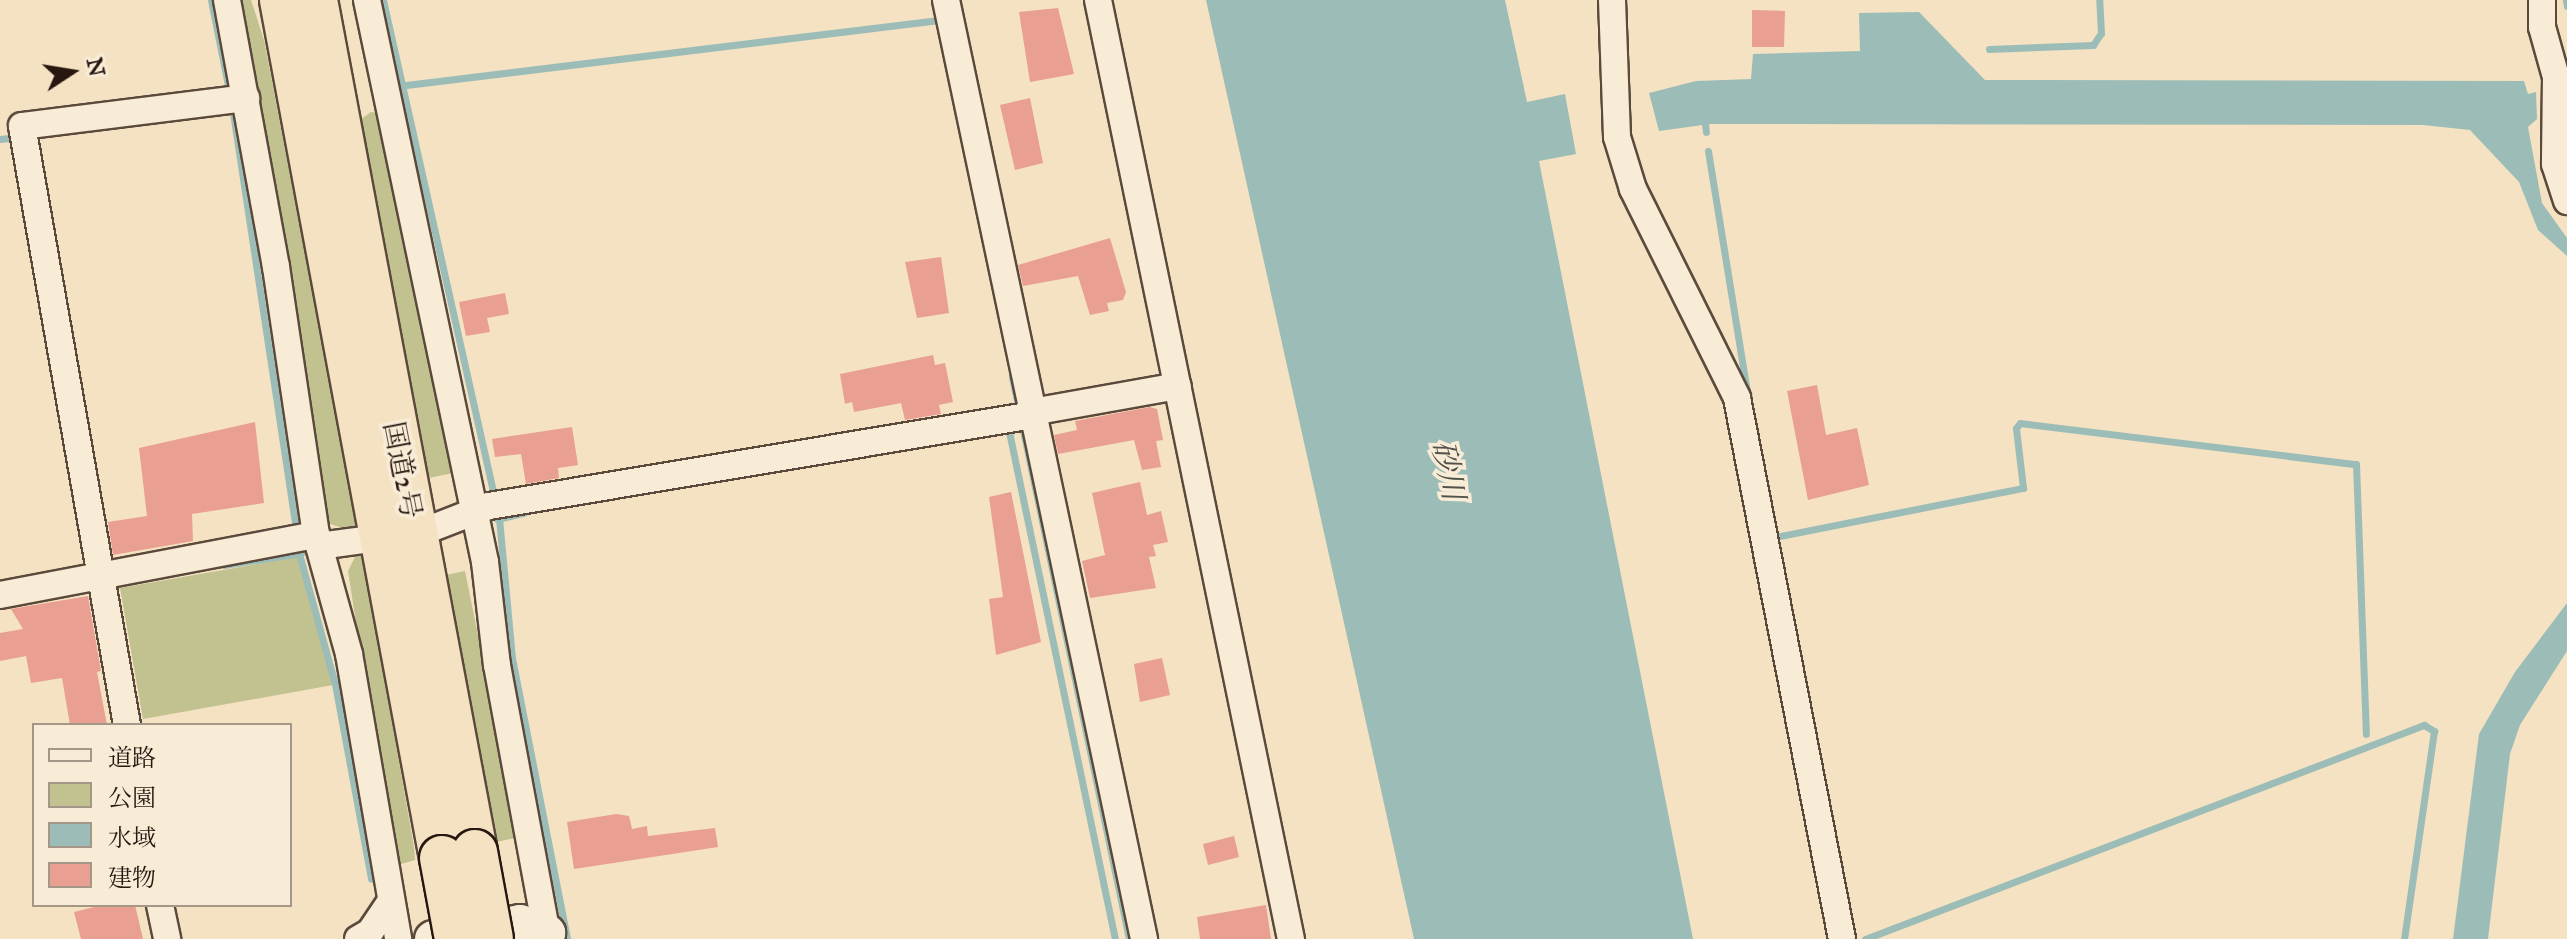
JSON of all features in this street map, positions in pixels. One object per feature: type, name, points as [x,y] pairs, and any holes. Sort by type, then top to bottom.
[{"type":"highway","name":"国道2号","points":[[282,0],[458,855],[491,939]]},
{"type":"highway","name":"国道2号","points":[[315,0],[458,855],[457,939]]},
{"type":"main road","points":[[433,939],[520,923],[545,937]]},
{"type":"street","points":[[227,0],[246,98],[317,541],[349,654],[398,939]]},
{"type":"street","points":[[367,0],[489,508],[497,665],[545,937]]},
{"type":"street","points":[[946,0],[1029,415],[1144,939]]},
{"type":"street","points":[[1098,0],[1291,939]]},
{"type":"street","points":[[1612,0],[1617,137],[1633,189],[1737,398],[1842,939]]},
{"type":"street","points":[[2542,0],[2542,27],[2556,90],[2555,164],[2567,201]]},
{"type":"street","points":[[127,723],[21,136],[22,126],[246,98]]},
{"type":"street","points":[[435,527],[489,508],[1029,415],[1178,386]]},
{"type":"street","points":[[0,595],[317,541],[363,540]]},
{"type":"street","points":[[358,939],[370,932],[391,901]]},
{"type":"street","points":[[160,907],[167,939]]},
{"type":"green space","points":[[236,0],[251,0],[264,40],[359,533],[330,524],[323,513]]},
{"type":"green space","points":[[371,112],[379,113],[459,472],[428,478],[361,119]]},
{"type":"green space","points":[[361,545],[414,847],[415,860],[394,866],[348,571]]},
{"type":"green space","points":[[297,557],[333,685],[143,719],[120,588]]},
{"type":"green space","points":[[465,571],[519,837],[497,842],[446,575]]},
{"type":"water","name":"砂川","points":[[1206,0],[1505,0],[1527,102],[1565,94],[1576,154],[1539,161],[1693,939],[1414,939]]},
{"type":"water","points":[[1919,12],[1985,80],[2524,81],[2528,94],[2536,92],[2537,119],[2528,127],[2542,203],[2567,238],[2567,256],[2538,230],[2519,182],[2470,130],[2423,125],[1710,124],[1659,131],[1649,93],[1696,81],[1751,79],[1753,54],[1860,51],[1859,13]]},
{"type":"water","points":[[2567,603],[2567,651],[2520,725],[2510,754],[2488,939],[2453,939],[2479,734],[2515,672]]},
{"type":"building","points":[[1058,8],[1074,74],[1030,82],[1019,12]]},
{"type":"building","points":[[1752,10],[1785,11],[1784,47],[1752,47]]},
{"type":"building","points":[[1030,98],[1043,163],[1015,170],[1000,105]]},
{"type":"building","points":[[1110,238],[1126,292],[1123,300],[1107,303],[1109,311],[1090,315],[1078,276],[1023,286],[1018,265]]},
{"type":"building","points":[[941,257],[949,313],[917,318],[905,262]]},
{"type":"building","points":[[505,293],[509,314],[487,318],[490,332],[466,336],[459,302]]},
{"type":"building","points":[[933,355],[935,365],[945,363],[953,402],[939,405],[941,414],[905,420],[901,403],[854,412],[852,402],[845,404],[840,374]]},
{"type":"building","points":[[1817,385],[1826,435],[1857,428],[1869,485],[1808,500],[1787,391]]},
{"type":"building","points":[[1150,407],[1157,409],[1163,440],[1156,441],[1161,467],[1142,470],[1134,440],[1058,454],[1054,435],[1077,430],[1075,421]]},
{"type":"building","points":[[255,422],[264,503],[192,514],[193,541],[113,555],[108,522],[147,516],[139,448]]},
{"type":"building","points":[[572,427],[578,465],[558,468],[559,478],[526,484],[521,454],[495,457],[492,439]]},
{"type":"building","points":[[1140,482],[1147,515],[1161,511],[1168,542],[1153,545],[1156,556],[1149,557],[1156,588],[1090,598],[1082,561],[1105,555],[1092,493]]},
{"type":"building","points":[[1011,492],[1041,642],[996,655],[989,599],[1003,597],[989,497]]},
{"type":"building","points":[[88,596],[107,723],[70,723],[62,678],[31,683],[26,656],[0,661],[0,633],[23,629],[11,609]]},
{"type":"building","points":[[1162,658],[1170,695],[1140,702],[1134,664]]},
{"type":"building","points":[[616,814],[629,816],[632,829],[647,826],[648,836],[715,828],[718,847],[574,869],[567,822]]},
{"type":"building","points":[[1234,836],[1239,857],[1208,865],[1203,844]]},
{"type":"building","points":[[1266,905],[1271,939],[1200,939],[1197,917]]},
{"type":"building","points":[[94,907],[135,907],[143,939],[81,939],[74,912]]},
{"type":"waterway","points":[[211,0],[229,90]]},
{"type":"waterway","points":[[383,0],[499,518],[512,658],[567,939]]},
{"type":"waterway","points":[[1989,49],[2093,45],[2101,33],[2099,0]]},
{"type":"waterway","points":[[2566,0],[2567,6]]},
{"type":"waterway","points":[[398,86],[939,20]]},
{"type":"waterway","points":[[232,106],[296,530]]},
{"type":"waterway","points":[[1704,116],[1706,132]]},
{"type":"waterway","points":[[0,139],[19,137]]},
{"type":"waterway","points":[[1708,151],[1748,397]]},
{"type":"waterway","points":[[1012,377],[1129,939]]},
{"type":"waterway","points":[[1775,537],[2023,488],[2016,428],[2020,423],[2356,464],[2366,734]]},
{"type":"waterway","points":[[1008,427],[1115,939]]},
{"type":"waterway","points":[[497,519],[524,513]]},
{"type":"waterway","points":[[298,550],[335,684],[371,879]]},
{"type":"waterway","points":[[224,565],[301,553]]},
{"type":"waterway","points":[[1865,939],[2424,725],[2434,731],[2404,939]]}]
